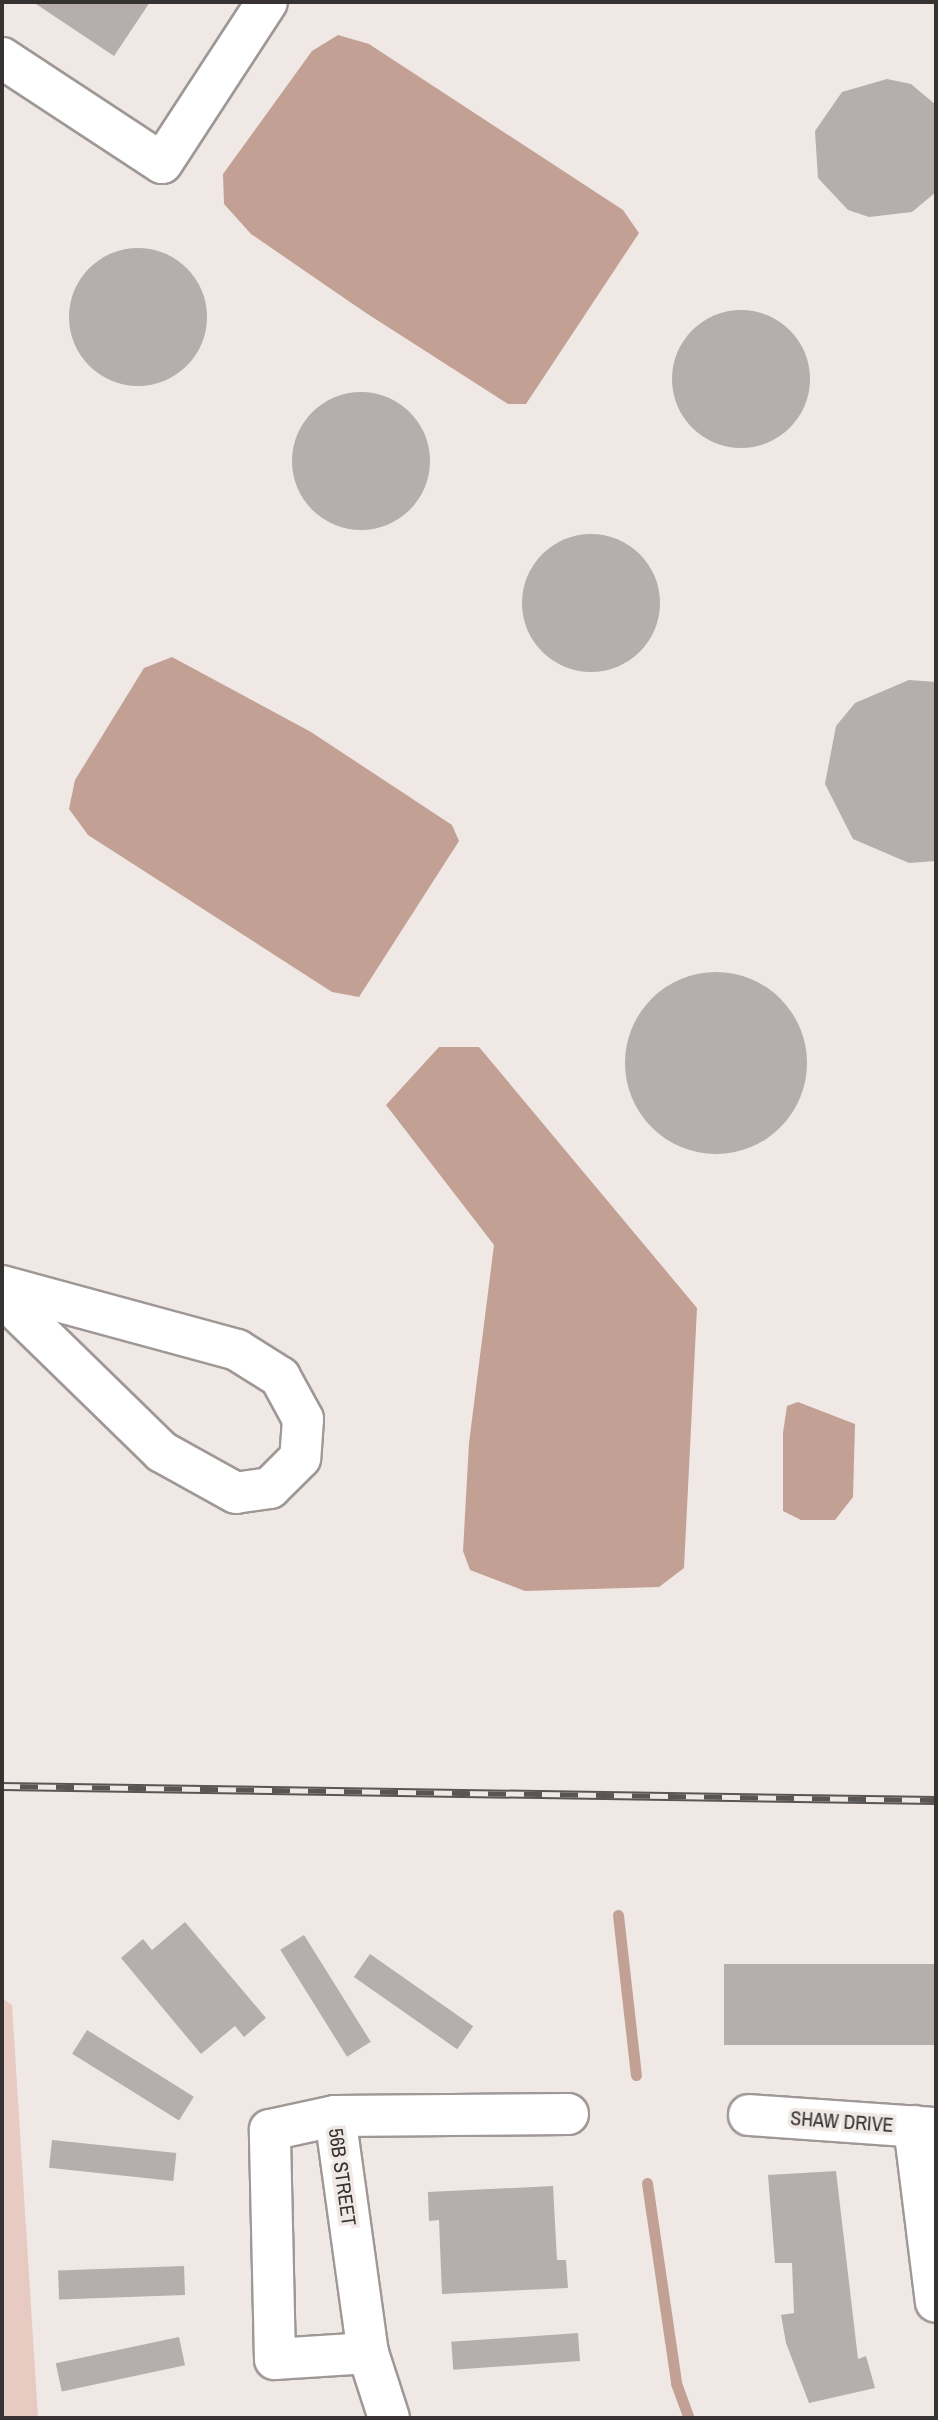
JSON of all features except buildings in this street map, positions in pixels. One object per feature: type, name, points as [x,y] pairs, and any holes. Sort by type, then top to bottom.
[{"type":"street","points":[[2,58],[162,163],[267,2]]},
{"type":"street","points":[[2,1286],[237,1350],[280,1377],[303,1419],[300,1458],[270,1488],[236,1493],[162,1452],[2,1296]]},
{"type":"street","name":"56B STREET","points":[[389,2418],[368,2353],[335,2116],[568,2114]]},
{"type":"street","name":"SHAW DRIVE","points":[[749,2115],[925,2127]]},
{"type":"street","points":[[335,2116],[270,2130],[275,2359],[368,2353]]},
{"type":"street","points":[[925,2127],[936,2302]]},
{"type":"shaded area","points":[[338,35],[369,44],[623,210],[639,233],[526,404],[508,404],[366,313],[251,234],[224,204],[223,174],[312,51]]},
{"type":"shaded area","points":[[172,657],[311,732],[452,825],[459,841],[359,997],[332,992],[88,835],[69,809],[75,780],[144,668]]},
{"type":"shaded area","points":[[439,1047],[479,1047],[697,1308],[684,1568],[659,1587],[525,1591],[470,1570],[463,1551],[469,1443],[494,1245],[386,1105]]},
{"type":"shaded area","points":[[798,1402],[855,1424],[853,1497],[835,1520],[801,1520],[783,1511],[783,1433],[787,1406]]},
{"type":"shaded area","points":[[2,1998],[12,2005],[38,2418],[2,2418]]},
{"type":"waterway","points":[[618,1915],[636,2075]]},
{"type":"waterway","points":[[647,2183],[676,2383],[689,2418]]},
{"type":"railway","points":[[2,1786],[936,1800]]}]
